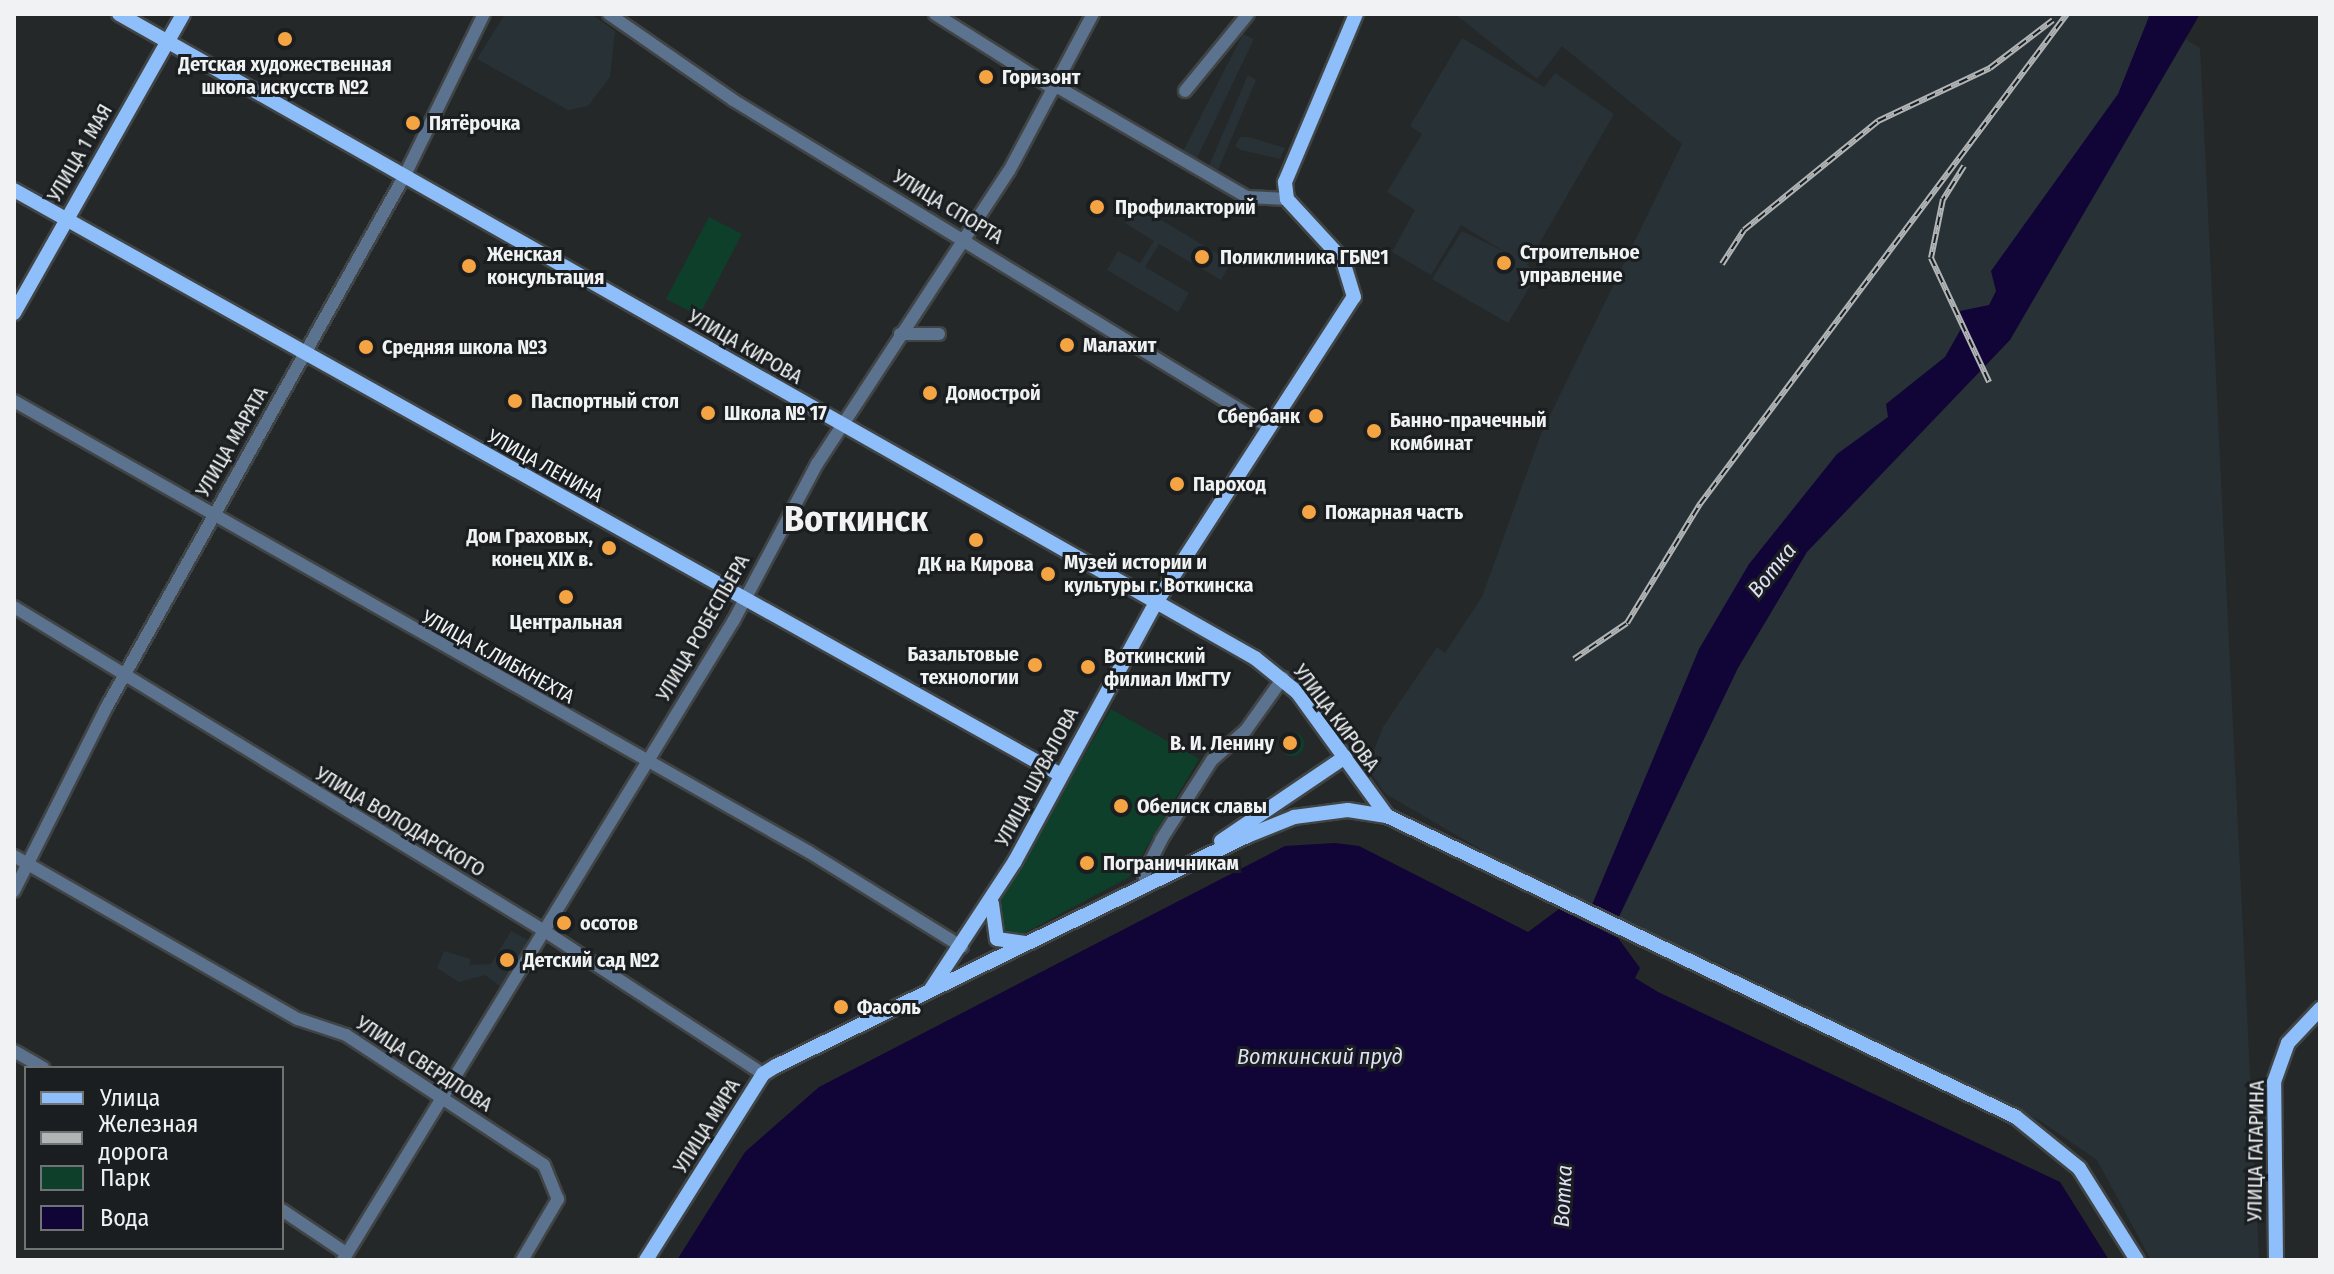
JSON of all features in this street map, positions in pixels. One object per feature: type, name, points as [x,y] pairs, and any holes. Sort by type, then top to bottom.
[{"type":"main road","name":"УЛИЦА КИРОВА","points":[[119,14],[1157,601],[1283,678],[1387,816]]},
{"type":"main road","name":"УЛИЦА 1 МАЯ","points":[[14,313],[183,14]]},
{"type":"main road","points":[[1287,199],[1286,178],[1356,14]]},
{"type":"main road","name":"УЛИЦА ЛЕНИНА","points":[[14,190],[1059,774]]},
{"type":"main road","name":"УЛИЦА ШУВАЛОВА","points":[[992,900],[1157,601],[1354,297],[1343,260],[1287,199]]},
{"type":"main road","points":[[1184,866],[1345,757]]},
{"type":"main road","name":"УЛИЦА МИРА","points":[[646,1260],[763,1074],[916,1003],[1184,866],[1294,817],[1348,810],[1387,816]]},
{"type":"main road","points":[[1387,816],[1629,935],[2034,1127],[2079,1168],[2137,1260]]},
{"type":"main road","points":[[992,900],[997,939],[1035,943]]},
{"type":"main road","name":"УЛИЦА МИРА","points":[[916,1003],[962,947],[992,900]]},
{"type":"main road","name":"УЛИЦА ГАГАРИНА","points":[[2276,1260],[2274,1082],[2288,1043],[2320,1009]]},
{"type":"street","name":"УЛИЦА МАРАТА","points":[[14,891],[211,518],[405,175],[484,14]]},
{"type":"street","name":"УЛИЦА СПОРТА","points":[[609,14],[965,241],[1270,428]]},
{"type":"street","points":[[935,14],[1055,88],[1247,197],[1287,199]]},
{"type":"street","name":"УЛИЦА РОБЕСПЬЕРА","points":[[344,1257],[745,600],[842,425],[965,241],[1055,88],[1093,14]]},
{"type":"street","points":[[1185,91],[1248,14]]},
{"type":"street","points":[[900,334],[939,334]]},
{"type":"street","name":"УЛИЦА К.ЛИБКНЕХТА","points":[[14,401],[211,518],[646,763],[962,947]]},
{"type":"street","name":"УЛИЦА ВОЛОДАРСКОГО","points":[[14,607],[543,930],[763,1074]]},
{"type":"street","points":[[1147,886],[1144,874],[1161,840],[1212,760],[1246,730],[1283,678]]},
{"type":"street","name":"УЛИЦА СВЕРДЛОВА","points":[[14,856],[298,1019],[346,1035],[553,1172],[558,1199],[522,1260]]},
{"type":"street","points":[[14,1051],[40,1066]]},
{"type":"street","points":[[284,1212],[344,1257]]},
{"type":"shaded area","points":[[505,14],[591,14],[615,31],[610,77],[588,106],[568,110],[477,59]]},
{"type":"shaded area","points":[[1455,14],[2144,14],[2200,48],[2259,1260],[2151,1260],[2097,1160],[2039,1120],[1719,963],[1583,909],[1386,794],[1373,776],[1368,766],[1383,727],[1437,647],[1445,653],[1482,597],[1541,434],[1682,144],[1562,46],[1537,79]]},
{"type":"shaded area","points":[[1243,34],[1254,39],[1195,162],[1181,155]]},
{"type":"shaded area","points":[[1462,38],[1544,87],[1555,73],[1614,114],[1527,265],[1538,273],[1508,323],[1432,279],[1462,231],[1505,252],[1461,225],[1431,275],[1392,252],[1415,210],[1387,192],[1422,134],[1410,126]]},
{"type":"shaded area","points":[[1248,75],[1256,80],[1218,170],[1209,166]]},
{"type":"shaded area","points":[[1240,137],[1285,148],[1280,159],[1241,150],[1235,146]]},
{"type":"shaded area","name":"Поликлиника ГБ№1","points":[[1136,205],[1231,262],[1221,280],[1159,244],[1145,267],[1189,293],[1178,312],[1107,270],[1118,251],[1140,263],[1154,241],[1125,223]]},
{"type":"shaded area","name":"Детский сад №2","points":[[511,931],[530,941],[502,988],[485,975],[459,982],[437,968],[444,951],[471,959],[469,965],[491,964]]},
{"type":"green space","points":[[709,217],[742,234],[699,316],[666,299]]},
{"type":"green space","points":[[1111,709],[1199,759],[1129,877],[1019,936],[995,932],[994,911]]},
{"type":"green space","points":[[1292,732],[1303,739],[1304,744],[1297,755],[1292,756],[1281,749],[1280,744],[1287,733]]},
{"type":"water","name":"Вотка","points":[[2150,14],[2200,14],[2010,340],[1807,552],[1738,668],[1615,925],[1589,912],[1699,649],[1749,564],[1837,454],[1888,417],[1886,404],[1945,357],[1962,327],[1960,311],[1989,305],[1996,291],[1991,271],[2118,94]]},
{"type":"water","name":"Воткинский пруд","points":[[1335,843],[1359,846],[1528,932],[1559,909],[1618,938],[1640,968],[1635,978],[1658,992],[2060,1182],[2109,1260],[677,1260],[745,1152],[819,1087],[1285,846]]},
{"type":"railway","points":[[1574,659],[1627,623],[1700,504],[2067,14]]},
{"type":"railway","points":[[1722,264],[1744,230],[1878,121],[1990,68],[2053,20]]},
{"type":"railway","points":[[1964,166],[1943,199],[1931,258],[1989,382]]},
{"type":"place","name":"Детская художественная школа искусств №2","points":[[285,39]]},
{"type":"place","name":"Горизонт","points":[[986,77]]},
{"type":"place","name":"Пятёрочка","points":[[413,123]]},
{"type":"place","name":"Профилакторий","points":[[1097,207]]},
{"type":"place","name":"Поликлиника ГБ№1","points":[[1202,257]]},
{"type":"place","name":"Строительное управление","points":[[1504,263]]},
{"type":"place","name":"Женская консультация","points":[[469,266]]},
{"type":"place","name":"Малахит","points":[[1067,345]]},
{"type":"place","name":"Средняя школа №3","points":[[366,347]]},
{"type":"place","name":"Домострой","points":[[930,393]]},
{"type":"place","name":"Паспортный стол","points":[[515,401]]},
{"type":"place","name":"Школа № 17","points":[[708,413]]},
{"type":"place","name":"Сбербанк","points":[[1316,416]]},
{"type":"place","name":"Банно-прачечный комбинат","points":[[1374,431]]},
{"type":"place","name":"Пароход","points":[[1177,484]]},
{"type":"place","name":"Пожарная часть","points":[[1309,512]]},
{"type":"place","name":"ДК на Кирова","points":[[976,540]]},
{"type":"place","name":"Дом Граховых, конец XIX в.","points":[[609,548]]},
{"type":"place","name":"Музей истории и культуры г. Воткинска","points":[[1048,574]]},
{"type":"place","name":"Центральная","points":[[566,597]]},
{"type":"place","name":"Базальтовые технологии","points":[[1035,665]]},
{"type":"place","name":"Воткинский филиал ИжГТУ","points":[[1088,667]]},
{"type":"place","name":"В. И. Ленину","points":[[1290,743]]},
{"type":"place","name":"Обелиск славы","points":[[1121,806]]},
{"type":"place","name":"Пограничникам","points":[[1087,863]]},
{"type":"place","name":"осотов","points":[[564,923]]},
{"type":"place","name":"Детский сад №2","points":[[507,960]]},
{"type":"place","name":"Фасоль","points":[[841,1007]]},
{"type":"district","name":"Воткинск","points":[[856,520]]}]
